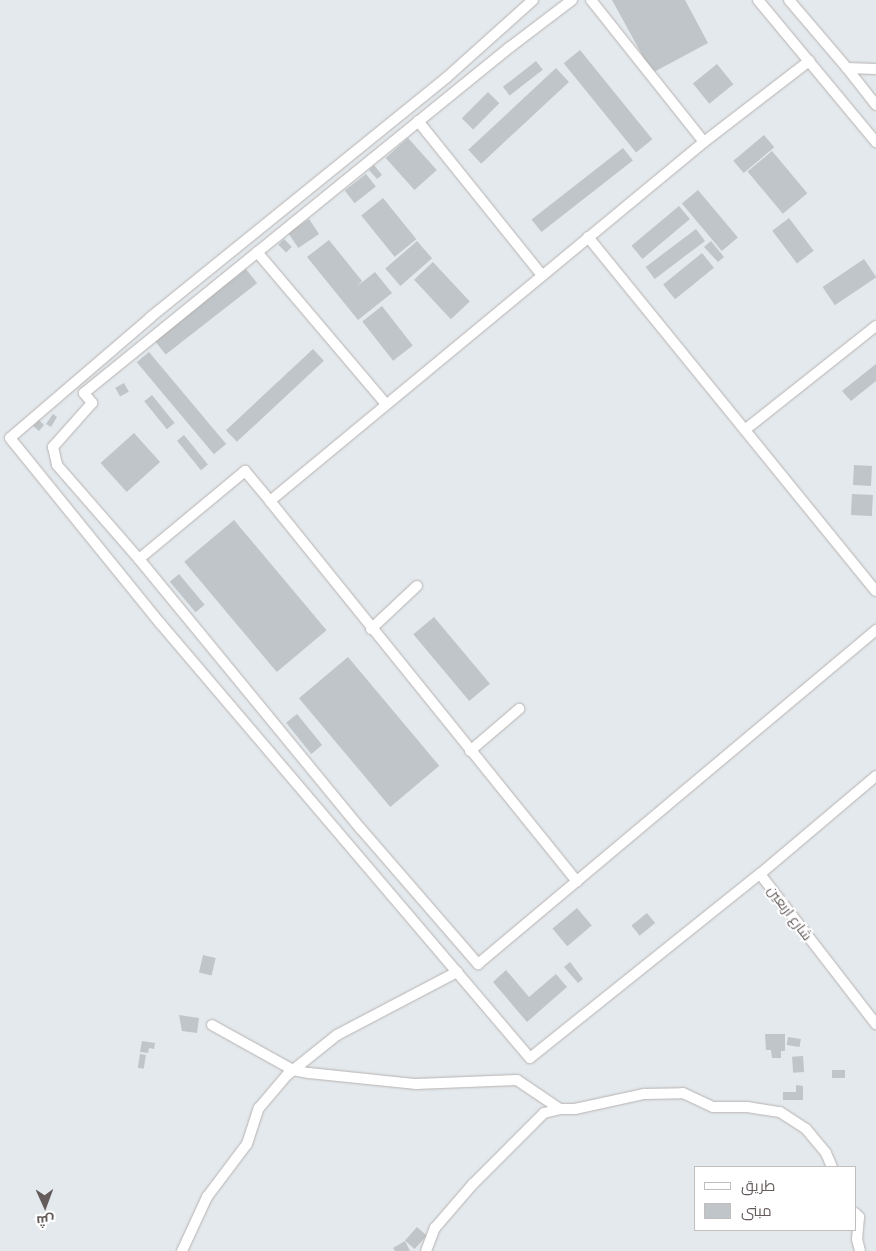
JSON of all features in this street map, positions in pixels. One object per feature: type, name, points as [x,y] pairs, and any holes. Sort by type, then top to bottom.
[{"type":"street","points":[[533,0],[446,78],[150,318],[10,438],[160,623],[530,1058],[760,874]]},
{"type":"street","points":[[572,0],[418,121],[84,393],[92,403],[53,447],[56,465],[139,559],[361,829],[478,964],[876,630]]},
{"type":"street","points":[[590,0],[704,142]]},
{"type":"street","points":[[758,0],[876,142]]},
{"type":"street","points":[[790,0],[876,105]]},
{"type":"street","points":[[270,501],[704,142],[809,60]]},
{"type":"street","points":[[846,68],[876,69]]},
{"type":"street","points":[[418,121],[542,275]]},
{"type":"street","points":[[588,237],[876,591]]},
{"type":"street","points":[[257,252],[386,404]]},
{"type":"street","points":[[746,429],[876,326]]},
{"type":"street","points":[[139,559],[245,471],[576,881]]},
{"type":"street","points":[[371,629],[417,586]]},
{"type":"street","points":[[470,751],[520,709]]},
{"type":"street","name":"شارع اربعين","points":[[876,776],[760,874],[876,1024]]},
{"type":"street","points":[[182,1251],[206,1197],[247,1144],[259,1108],[293,1070],[337,1036],[457,972]]},
{"type":"street","points":[[212,1025],[293,1070],[416,1084],[517,1080],[560,1109]]},
{"type":"street","points":[[426,1251],[435,1228],[473,1184],[544,1113],[560,1109],[575,1109],[644,1094],[683,1093],[713,1107],[747,1107],[780,1112],[806,1129],[826,1153],[832,1166]]},
{"type":"street","points":[[856,1214],[860,1217],[857,1239],[860,1251]]},
{"type":"building","points":[[612,0],[685,0],[708,43],[652,73]]},
{"type":"building","points":[[580,50],[652,139],[636,153],[564,63]]},
{"type":"building","points":[[536,61],[543,70],[510,96],[503,87]]},
{"type":"building","points":[[717,64],[733,84],[709,104],[693,84]]},
{"type":"building","points":[[556,68],[569,82],[481,164],[468,150]]},
{"type":"building","points":[[488,92],[499,103],[473,129],[462,118]]},
{"type":"building","points":[[764,135],[774,147],[744,173],[733,161]]},
{"type":"building","points":[[408,138],[437,170],[414,190],[386,158]]},
{"type":"building","points":[[623,148],[633,161],[541,232],[532,219]]},
{"type":"building","points":[[772,151],[807,193],[783,214],[747,172]]},
{"type":"building","points":[[374,165],[382,175],[377,179],[369,170]]},
{"type":"building","points":[[366,174],[376,187],[355,203],[345,191]]},
{"type":"building","points":[[698,190],[738,237],[722,251],[682,203]]},
{"type":"building","points":[[383,198],[416,239],[395,257],[361,216]]},
{"type":"building","points":[[679,206],[690,219],[642,259],[632,246]]},
{"type":"building","points":[[789,218],[814,251],[797,263],[772,231]]},
{"type":"building","points":[[309,219],[319,234],[298,248],[288,233]]},
{"type":"building","points":[[696,229],[705,241],[655,279],[646,267]]},
{"type":"building","points":[[284,239],[292,247],[286,252],[278,245]]},
{"type":"building","points":[[329,240],[362,281],[356,287],[375,272],[392,293],[358,320],[307,257]]},
{"type":"building","points":[[417,241],[432,258],[400,286],[385,269]]},
{"type":"building","points":[[711,241],[724,257],[718,262],[704,247]]},
{"type":"building","points":[[702,253],[714,268],[675,299],[663,284]]},
{"type":"building","points":[[864,259],[876,277],[835,305],[823,287]]},
{"type":"building","points":[[433,262],[470,301],[451,319],[414,280]]},
{"type":"building","points":[[246,269],[257,283],[166,355],[155,340]]},
{"type":"building","points":[[382,306],[413,345],[393,361],[362,321]]},
{"type":"building","points":[[313,349],[324,361],[237,442],[226,430]]},
{"type":"building","points":[[149,352],[226,444],[214,454],[137,362]]},
{"type":"building","points":[[876,364],[876,381],[851,401],[842,391]]},
{"type":"building","points":[[124,383],[129,392],[120,397],[115,388]]},
{"type":"building","points":[[152,395],[175,423],[167,429],[144,401]]},
{"type":"building","points":[[53,414],[57,417],[51,427],[46,424]]},
{"type":"building","points":[[39,420],[44,425],[39,431],[33,426]]},
{"type":"building","points":[[134,433],[160,462],[127,492],[101,463]]},
{"type":"building","points":[[184,435],[208,465],[201,470],[177,441]]},
{"type":"building","points":[[854,465],[872,466],[871,486],[853,485]]},
{"type":"building","points":[[852,494],[873,495],[872,516],[851,515]]},
{"type":"building","points":[[234,520],[327,630],[277,672],[184,562]]},
{"type":"building","points":[[179,574],[205,605],[196,612],[170,582]]},
{"type":"building","points":[[434,617],[490,684],[469,701],[413,634]]},
{"type":"building","points":[[348,657],[439,766],[390,807],[299,698]]},
{"type":"building","points":[[297,714],[322,745],[311,754],[286,723]]},
{"type":"building","points":[[577,908],[592,926],[567,946],[552,929]]},
{"type":"building","points":[[647,913],[655,923],[640,936],[631,926]]},
{"type":"building","points":[[203,955],[216,958],[212,975],[199,973]]},
{"type":"building","points":[[570,962],[583,979],[578,983],[564,967]]},
{"type":"building","points":[[506,970],[529,997],[556,974],[567,987],[527,1022],[493,982]]},
{"type":"building","points":[[179,1015],[199,1018],[197,1033],[182,1031]]},
{"type":"building","points":[[765,1034],[785,1034],[785,1051],[781,1051],[781,1058],[772,1058],[771,1050],[766,1050]]},
{"type":"building","points":[[788,1037],[801,1039],[800,1047],[787,1045]]},
{"type":"building","points":[[142,1041],[155,1043],[154,1049],[149,1048],[148,1053],[140,1052]]},
{"type":"building","points":[[140,1054],[146,1055],[144,1069],[138,1068]]},
{"type":"building","points":[[803,1056],[804,1072],[793,1073],[792,1057]]},
{"type":"building","points":[[832,1070],[845,1070],[845,1078],[832,1078]]},
{"type":"building","points":[[796,1085],[803,1086],[803,1100],[783,1100],[783,1092],[796,1092]]},
{"type":"building","points":[[417,1227],[427,1236],[415,1249],[405,1240]]},
{"type":"building","points":[[405,1241],[410,1251],[395,1251],[393,1248]]}]
